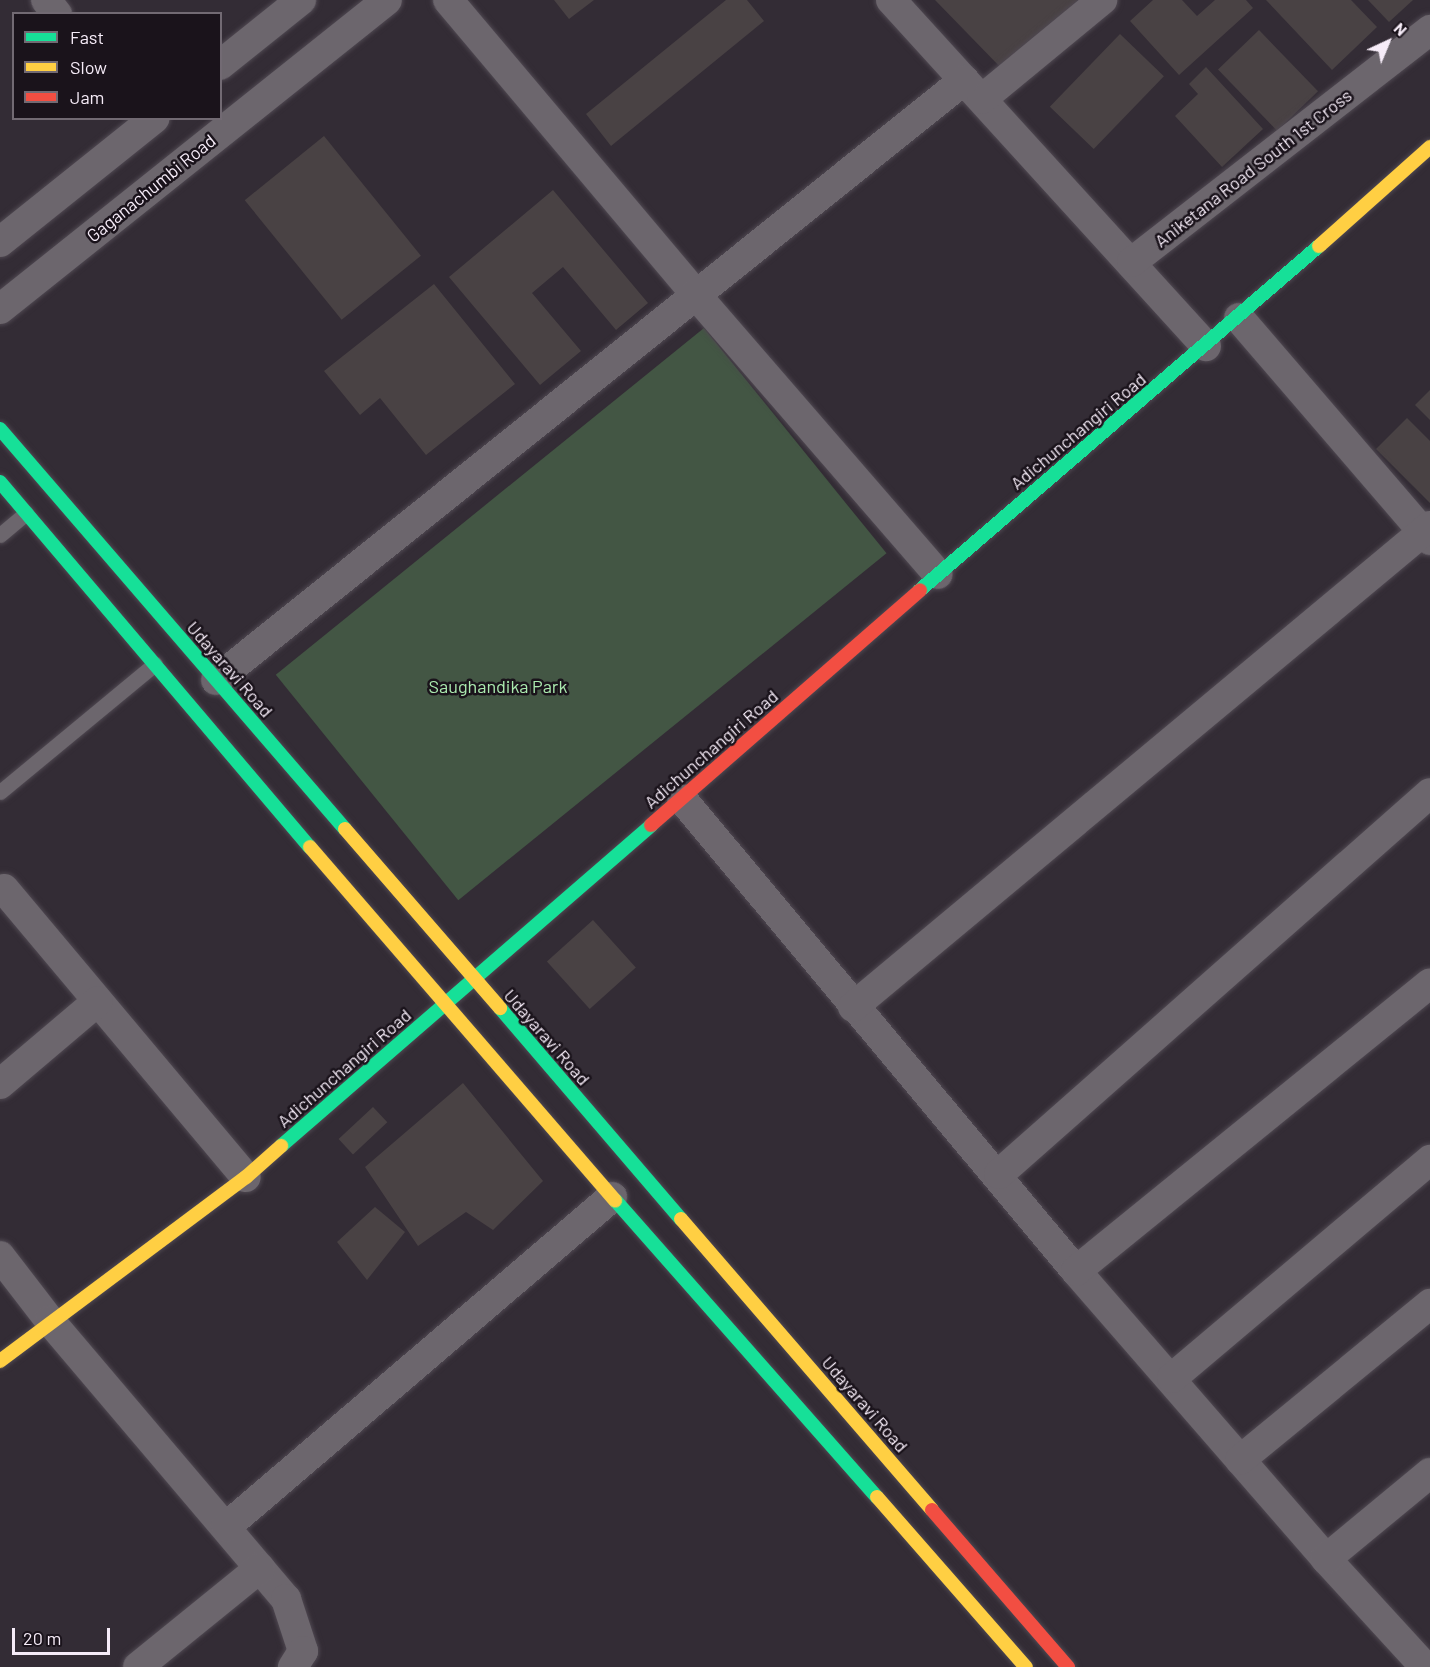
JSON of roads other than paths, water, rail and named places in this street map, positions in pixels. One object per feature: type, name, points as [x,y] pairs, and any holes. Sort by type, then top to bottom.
[{"type":"street","points":[[46,0],[55,12]]},
{"type":"street","points":[[222,63],[301,0]]},
{"type":"street","name":"Gaganachumbi Road","points":[[0,309],[387,0]]},
{"type":"street","points":[[448,0],[696,295],[938,573]]},
{"type":"street","points":[[891,0],[1132,262],[1206,346]]},
{"type":"street","points":[[216,680],[696,295],[973,90],[1102,0]]},
{"type":"street","name":"Aniketana Road South 1st Cross","points":[[1132,262],[1430,30]]},
{"type":"street","points":[[0,243],[151,120]]},
{"type":"street","name":"Adichunchangiri Road","points":[[0,1360],[246,1177],[682,799],[938,573],[1239,318],[1430,147]]},
{"type":"street","points":[[853,1007],[1427,533],[1239,318]]},
{"type":"street","name":"Udayaravi Road","points":[[0,429],[1068,1667]]},
{"type":"street","points":[[0,482],[444,1005],[1026,1667]]},
{"type":"street","points":[[999,1174],[1430,793]]},
{"type":"street","points":[[682,799],[853,1007],[999,1174],[1076,1271],[1172,1378],[1326,1559],[1422,1652]]},
{"type":"street","points":[[4,889],[246,1177]]},
{"type":"street","points":[[1076,1271],[1430,983]]},
{"type":"street","points":[[0,1084],[98,1001]]},
{"type":"street","points":[[1172,1378],[1430,1160]]},
{"type":"street","points":[[226,1527],[612,1197]]},
{"type":"street","points":[[0,1256],[50,1321],[286,1599],[303,1651],[293,1667]]},
{"type":"street","points":[[1240,1460],[1430,1304]]},
{"type":"street","points":[[1326,1559],[1430,1473]]},
{"type":"street","points":[[138,1667],[260,1568]]},
{"type":"lane","points":[[0,535],[26,513]]},
{"type":"lane","points":[[0,792],[155,664]]},
{"type":"park label","name":"Saughandika Park","points":[[498,686]]}]
